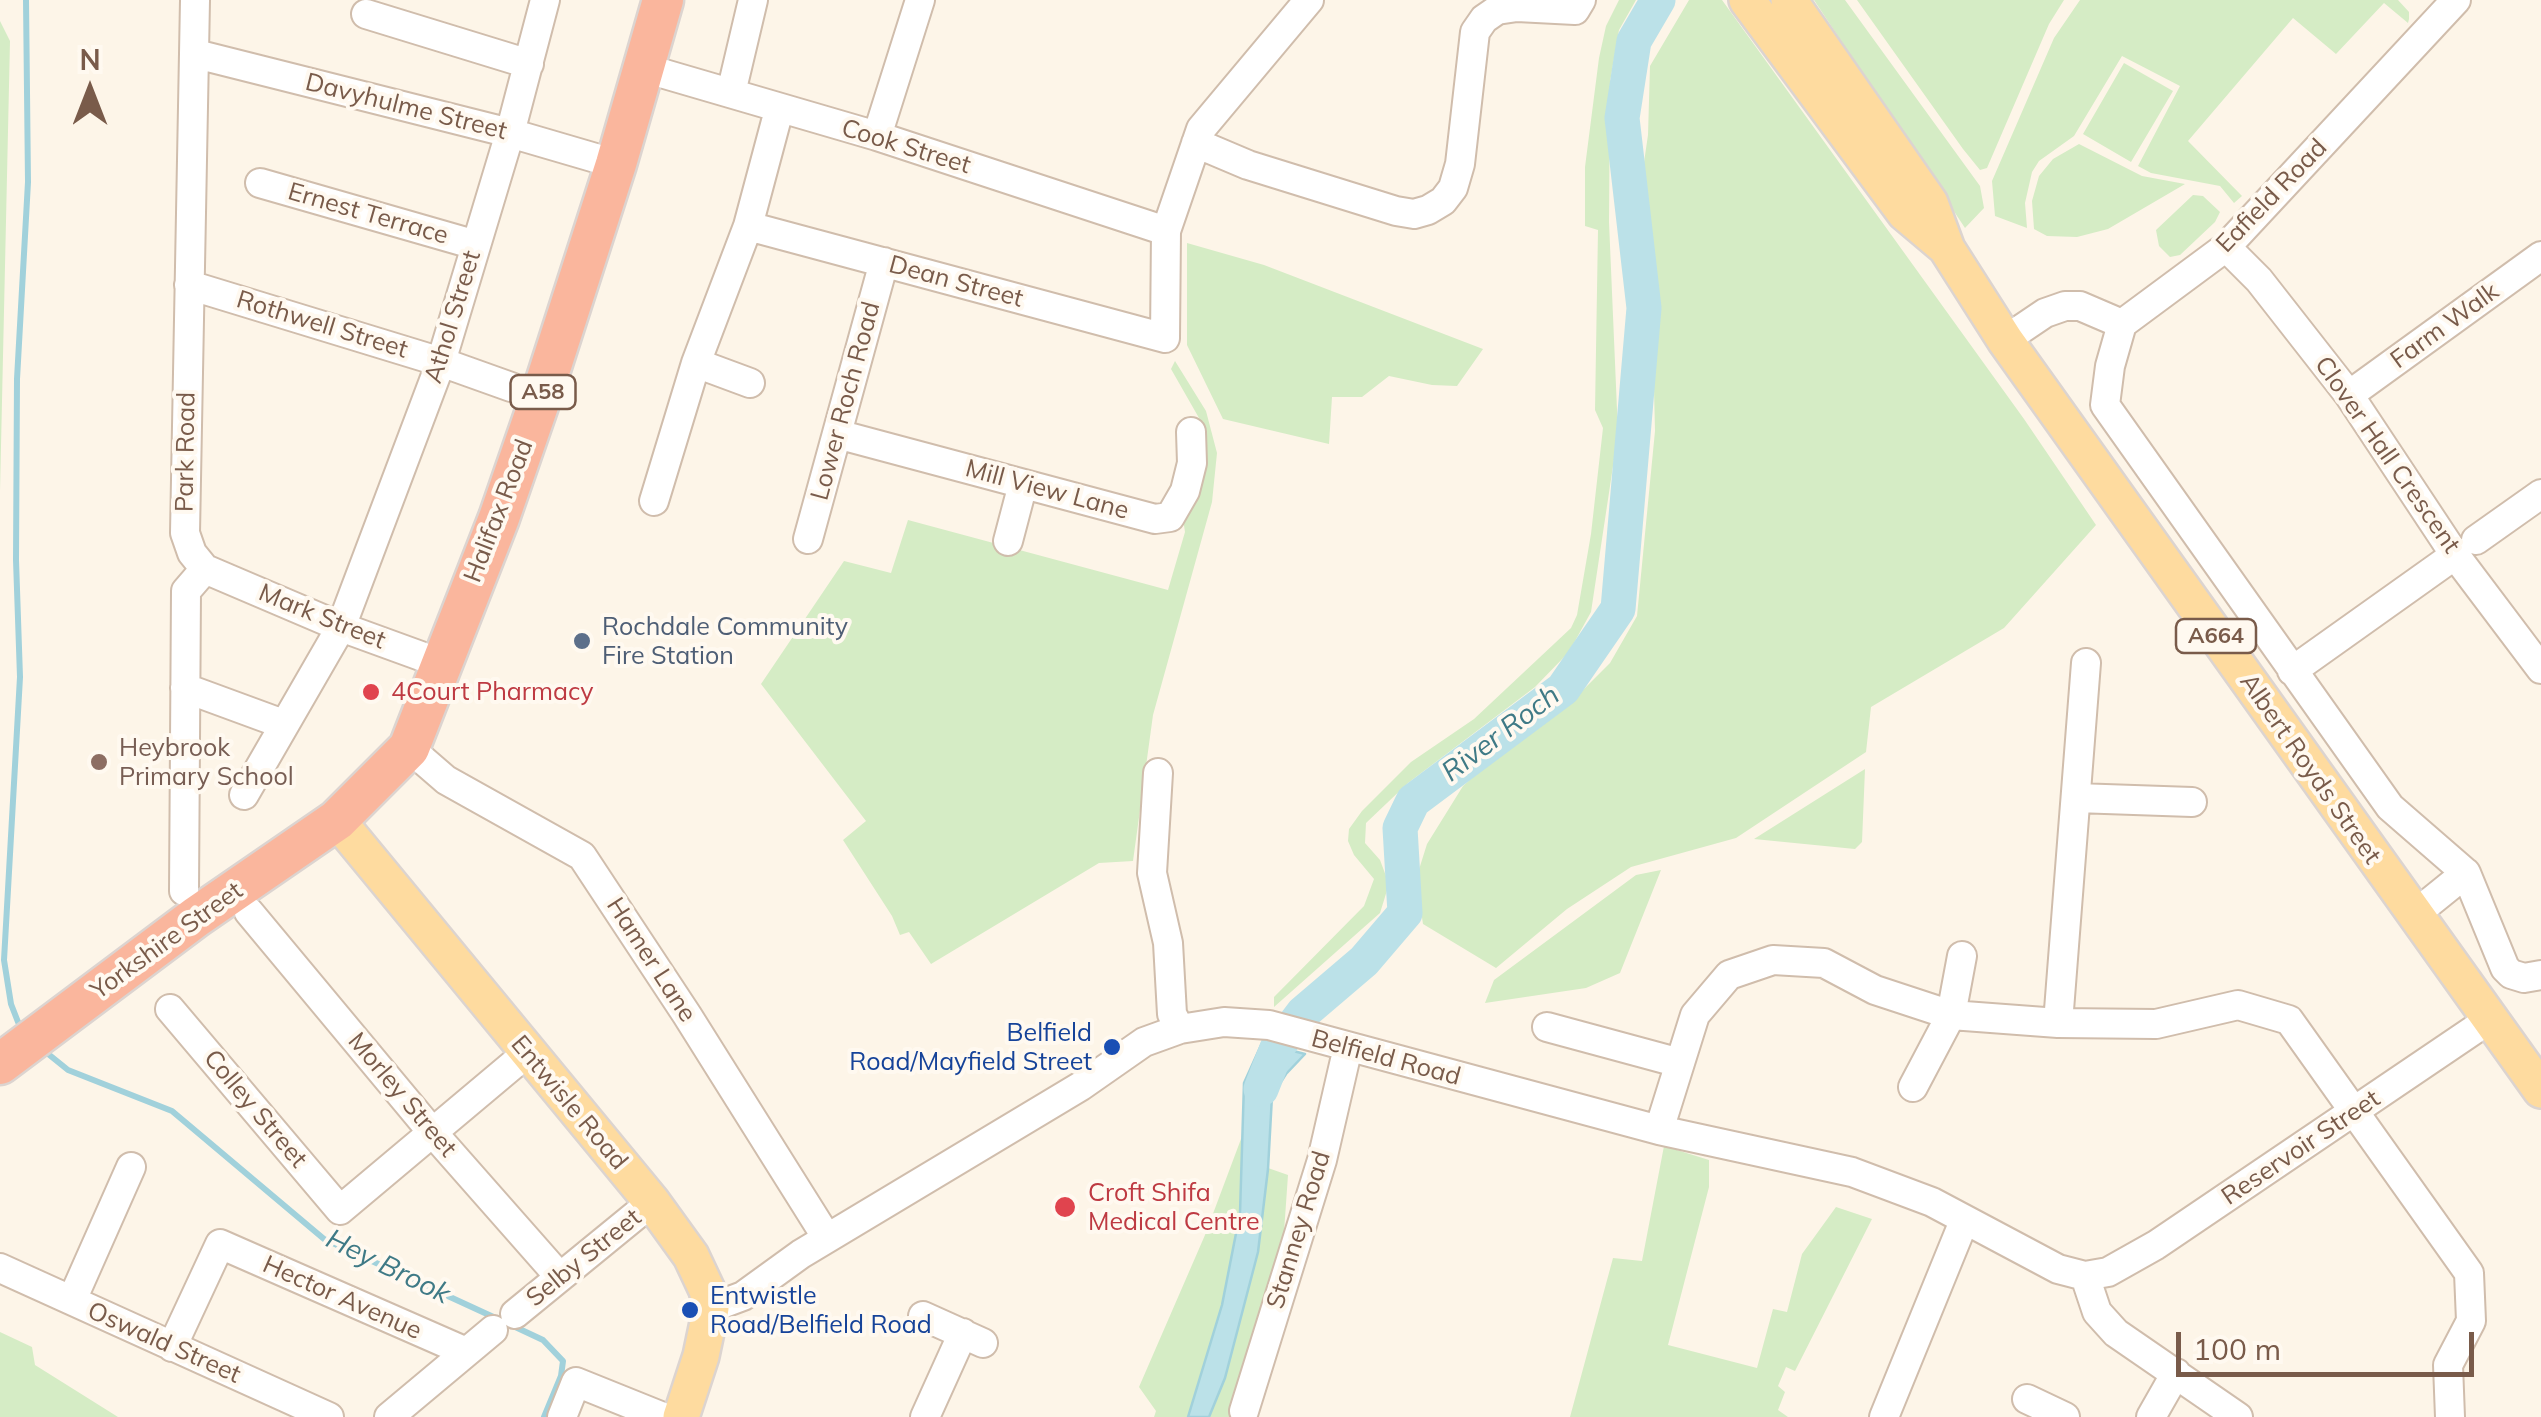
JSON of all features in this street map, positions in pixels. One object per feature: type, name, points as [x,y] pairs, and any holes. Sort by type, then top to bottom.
[{"type":"highway","name":"Halifax Road","points":[[337,820],[408,748],[499,518],[616,164],[663,0]]},
{"type":"highway","name":"Yorkshire Street","points":[[0,1064],[196,916],[337,820]]},
{"type":"main road","name":"Albert Royds Street","points":[[1747,0],[1905,213],[1947,248]]},
{"type":"main road","name":"Albert Royds Street","points":[[1789,0],[1930,204],[1947,248],[2005,340],[2541,1090]]},
{"type":"main road","name":"Entwisle Road","points":[[337,820],[652,1202],[690,1256],[712,1308]]},
{"type":"main road","points":[[681,1417],[712,1308]]},
{"type":"street","name":"Park Road","points":[[195,0],[185,533],[192,552],[205,569]]},
{"type":"street","name":"Athol Street","points":[[244,794],[341,628],[441,362],[510,133],[545,0]]},
{"type":"street","points":[[731,93],[754,0]]},
{"type":"street","points":[[877,136],[920,0]]},
{"type":"street","points":[[1166,231],[1201,128],[1309,0]]},
{"type":"street","points":[[1196,143],[1248,165],[1396,212],[1414,214],[1428,210],[1444,202],[1454,188],[1474,32],[1498,10],[1575,10],[1581,0]]},
{"type":"street","name":"Eafield Road","points":[[2122,324],[2226,247],[2456,0]]},
{"type":"street","points":[[366,14],[528,64]]},
{"type":"street","name":"Davyhulme Street","points":[[196,54],[510,133],[616,164]]},
{"type":"street","name":"Cook Street","points":[[644,68],[877,136],[1166,231]]},
{"type":"street","points":[[654,501],[696,363],[748,226],[780,110]]},
{"type":"street","name":"Ernest Terrace","points":[[260,182],[476,244]]},
{"type":"street","name":"Dean Street","points":[[748,226],[1165,338],[1166,231]]},
{"type":"street","name":"Clover Hall Crescent","points":[[2226,247],[2259,280],[2466,547],[2541,669]]},
{"type":"street","name":"Farm Walk","points":[[2350,396],[2541,256]]},
{"type":"street","name":"Lower Roch Road","points":[[808,538],[884,262]]},
{"type":"street","name":"Rothwell Street","points":[[188,285],[510,387]]},
{"type":"street","points":[[2005,340],[2045,313],[2065,306],[2080,306],[2122,324]]},
{"type":"street","name":"Albert Royds Street","points":[[2122,324],[2110,366],[2105,405],[2390,808],[2466,873],[2504,968],[2511,974],[2539,976]]},
{"type":"street","points":[[696,363],[750,383]]},
{"type":"street","name":"Mill View Lane","points":[[837,434],[1155,519],[1170,517],[1186,491],[1192,463],[1191,432]]},
{"type":"street","points":[[1008,540],[1024,484]]},
{"type":"street","points":[[2292,670],[2541,494]]},
{"type":"street","points":[[184,891],[186,591],[205,569]]},
{"type":"street","name":"Mark Street","points":[[205,569],[341,628],[440,663]]},
{"type":"street","points":[[2058,1023],[2086,663]]},
{"type":"street","points":[[185,688],[283,724]]},
{"type":"street","name":"Hamer Lane","points":[[408,748],[446,780],[582,856],[688,1015],[827,1238]]},
{"type":"street","points":[[1158,773],[1152,873],[1168,943],[1172,1014],[1180,1029]]},
{"type":"street","points":[[2076,798],[2192,802]]},
{"type":"street","points":[[2414,915],[2466,873]]},
{"type":"street","name":"Morley Street","points":[[249,912],[558,1276]]},
{"type":"street","points":[[1913,1087],[1951,1015],[1962,956]]},
{"type":"street","points":[[1659,1130],[1695,1015],[1729,975],[1773,960],[1824,962],[1875,990],[1951,1015],[2058,1023],[2156,1024],[2238,1005],[2289,1020],[2469,1272],[2471,1321],[2448,1366],[2450,1417]]},
{"type":"street","name":"Reservoir Street","points":[[2096,1274],[2156,1245],[2490,1019]]},
{"type":"street","name":"Belfield Road","points":[[712,1308],[743,1296],[827,1238],[1081,1086],[1144,1042],[1180,1029],[1224,1022],[1270,1025],[1659,1130],[1852,1172],[1932,1202],[2058,1269],[2096,1274]]},
{"type":"street","name":"Colley Street","points":[[177,1025],[340,1210],[433,1133]]},
{"type":"street","points":[[1548,1027],[1680,1063]]},
{"type":"street","name":"Stanney Road","points":[[1244,1411],[1322,1160],[1335,1044]]},
{"type":"street","points":[[433,1133],[527,1053]]},
{"type":"street","points":[[72,1300],[131,1168]]},
{"type":"street","name":"Selby Street","points":[[389,1417],[652,1202]]},
{"type":"street","points":[[1884,1417],[1964,1220]]},
{"type":"street","name":"Hector Avenue","points":[[172,1347],[220,1244],[464,1352]]},
{"type":"street","name":"Oswald Street","points":[[0,1268],[329,1417]]},
{"type":"street","points":[[2096,1274],[2097,1312],[2164,1395],[2195,1409],[2203,1417]]},
{"type":"street","points":[[923,1316],[973,1338],[925,1417]]},
{"type":"street","points":[[562,1417],[576,1382],[664,1417]]},
{"type":"street","points":[[2164,1395],[2238,1417]]},
{"type":"street","points":[[2027,1398],[2066,1417]]},
{"type":"green space","points":[[1619,0],[1636,0],[1619,30],[1610,82],[1609,222],[1618,433],[1591,612],[1569,652],[1535,687],[1408,783],[1366,823],[1365,843],[1380,860],[1389,884],[1380,913],[1274,1007],[1274,997],[1364,906],[1374,879],[1348,841],[1349,829],[1362,811],[1411,762],[1474,719],[1571,628],[1577,615],[1603,428],[1595,410],[1598,230],[1585,226],[1585,167],[1599,58],[1606,26]]},
{"type":"green space","points":[[1689,0],[1722,0],[2096,525],[2004,628],[1871,707],[1866,752],[1736,838],[1631,867],[1567,909],[1496,968],[1423,924],[1416,879],[1427,844],[1463,786],[1500,752],[1579,694],[1610,663],[1637,616],[1655,431],[1651,263],[1642,176],[1648,135],[1650,66]]},
{"type":"green space","points":[[1814,0],[1845,0],[1980,186],[1984,208],[1965,228]]},
{"type":"green space","points":[[1857,0],[2064,0],[2049,24],[1987,168],[1980,170],[1963,149]]},
{"type":"green space","points":[[2080,0],[2398,0],[2409,12],[2409,19],[2408,23],[2384,3],[2336,54],[2293,18],[2188,141],[2242,196],[2234,203],[2220,186],[2151,173],[2138,166],[2180,86],[2122,56],[2074,136],[2039,161],[2032,172],[2025,203],[2027,228],[1995,216],[1992,181],[2054,38]]},
{"type":"green space","points":[[0,21],[10,41],[0,491]]},
{"type":"green space","points":[[2124,63],[2173,91],[2131,162],[2083,134]]},
{"type":"green space","points":[[2079,144],[2142,176],[2185,184],[2108,229],[2077,237],[2047,236],[2034,229],[2032,201],[2039,176],[2053,159]]},
{"type":"green space","points":[[2193,195],[2203,196],[2220,212],[2215,222],[2180,255],[2170,257],[2159,246],[2156,230]]},
{"type":"green space","points":[[1187,243],[1264,265],[1483,349],[1457,386],[1389,376],[1362,397],[1332,397],[1329,444],[1223,419],[1187,345]]},
{"type":"green space","points":[[1175,361],[1206,411],[1217,453],[1212,502],[1153,715],[1133,861],[1099,863],[931,964],[909,932],[900,935],[843,840],[866,821],[761,684],[844,561],[891,573],[908,520],[1168,590],[1185,532],[1183,519],[1204,437],[1199,418],[1171,369]]},
{"type":"green space","points":[[1865,769],[1862,842],[1855,849],[1754,839]]},
{"type":"green space","points":[[1661,870],[1620,973],[1586,988],[1485,1003],[1494,980],[1636,875]]},
{"type":"green space","points":[[1241,1139],[1244,1142],[1240,1213],[1222,1305],[1188,1417],[1154,1417],[1156,1411],[1139,1387],[1205,1235]]},
{"type":"green space","points":[[1664,1146],[1709,1160],[1709,1187],[1668,1345],[1757,1368],[1773,1309],[1787,1312],[1802,1254],[1836,1207],[1872,1219],[1795,1371],[1786,1367],[1778,1386],[1785,1392],[1778,1410],[1788,1417],[1570,1417],[1613,1258],[1642,1261]]},
{"type":"green space","points":[[1268,1168],[1288,1175],[1284,1232],[1237,1417],[1209,1417],[1225,1378],[1258,1252]]},
{"type":"green space","points":[[0,1332],[32,1347],[35,1365],[118,1417],[0,1417]]},
{"type":"water","points":[[1262,1043],[1305,1054],[1272,1096],[1258,1252],[1225,1378],[1209,1417],[1188,1417],[1222,1305],[1240,1213],[1244,1083]]},
{"type":"waterway","name":"Hey Brook","points":[[24,1029],[11,1004],[4,960],[20,677],[17,379],[28,182],[26,0]]},
{"type":"waterway","name":"River Roch","points":[[1261,1089],[1278,1046],[1303,1013],[1364,961],[1405,913],[1400,828],[1413,801],[1563,689],[1618,609],[1644,308],[1622,118],[1634,41],[1658,0]]},
{"type":"waterway","name":"Hey Brook","points":[[42,1049],[68,1070],[172,1111],[324,1239],[500,1320]]},
{"type":"waterway","name":"Hey Brook","points":[[511,1325],[543,1340],[563,1361],[544,1417]]},
{"type":"place","name":"Rochdale Community Fire Station","points":[[582,641]]},
{"type":"place","name":"4Court Pharmacy","points":[[371,692]]},
{"type":"place","name":"Heybrook Primary School","points":[[99,762]]},
{"type":"place","name":"Belfield Road/Mayfield Street","points":[[1112,1047]]},
{"type":"place","name":"Croft Shifa Medical Centre","points":[[1065,1207]]},
{"type":"place","name":"Entwistle Road/Belfield Road","points":[[690,1310]]}]
